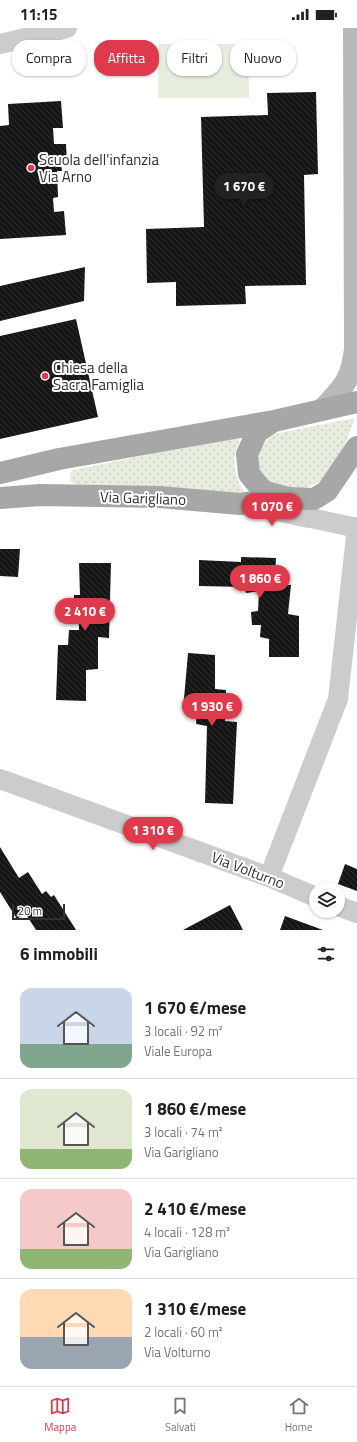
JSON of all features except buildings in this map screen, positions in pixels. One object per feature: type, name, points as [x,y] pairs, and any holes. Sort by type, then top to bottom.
[{"type":"main road","name":"Via Garigliano","points":[[0,473],[59,459],[274,421],[357,402]]},
{"type":"main road","name":"Via Garigliano","points":[[274,421],[257,432],[247,454],[249,474],[263,491],[286,498]]},
{"type":"main road","name":"Via Garigliano","points":[[0,498],[40,495],[152,497],[240,504],[286,498],[314,499],[327,491],[357,447]]},
{"type":"street","points":[[0,44],[67,28]]},
{"type":"street","points":[[323,409],[346,384],[353,366],[355,349],[354,28]]},
{"type":"street","points":[[286,498],[311,518]]},
{"type":"street","points":[[240,504],[357,528],[338,699],[269,877]]},
{"type":"street","name":"Via Volturno","points":[[0,779],[269,877],[309,893]]},
{"type":"street","points":[[345,909],[357,914]]},
{"type":"shaded area","points":[[159,44],[167,44],[167,76],[222,76],[222,44],[230,44],[230,76],[249,76],[249,98],[158,98]]},
{"type":"shaded area","points":[[355,418],[338,460],[325,477],[316,484],[301,489],[271,487],[259,474],[258,453],[267,439],[276,434]]},
{"type":"shaded area","points":[[240,438],[235,454],[235,468],[238,481],[246,495],[78,486],[72,483],[70,478],[73,470]]},
{"type":"place","name":"Scuola dell'infanzia Via Arno","points":[[31,168]]},
{"type":"place","name":"Chiesa della Sacra Famiglia","points":[[45,376]]}]
